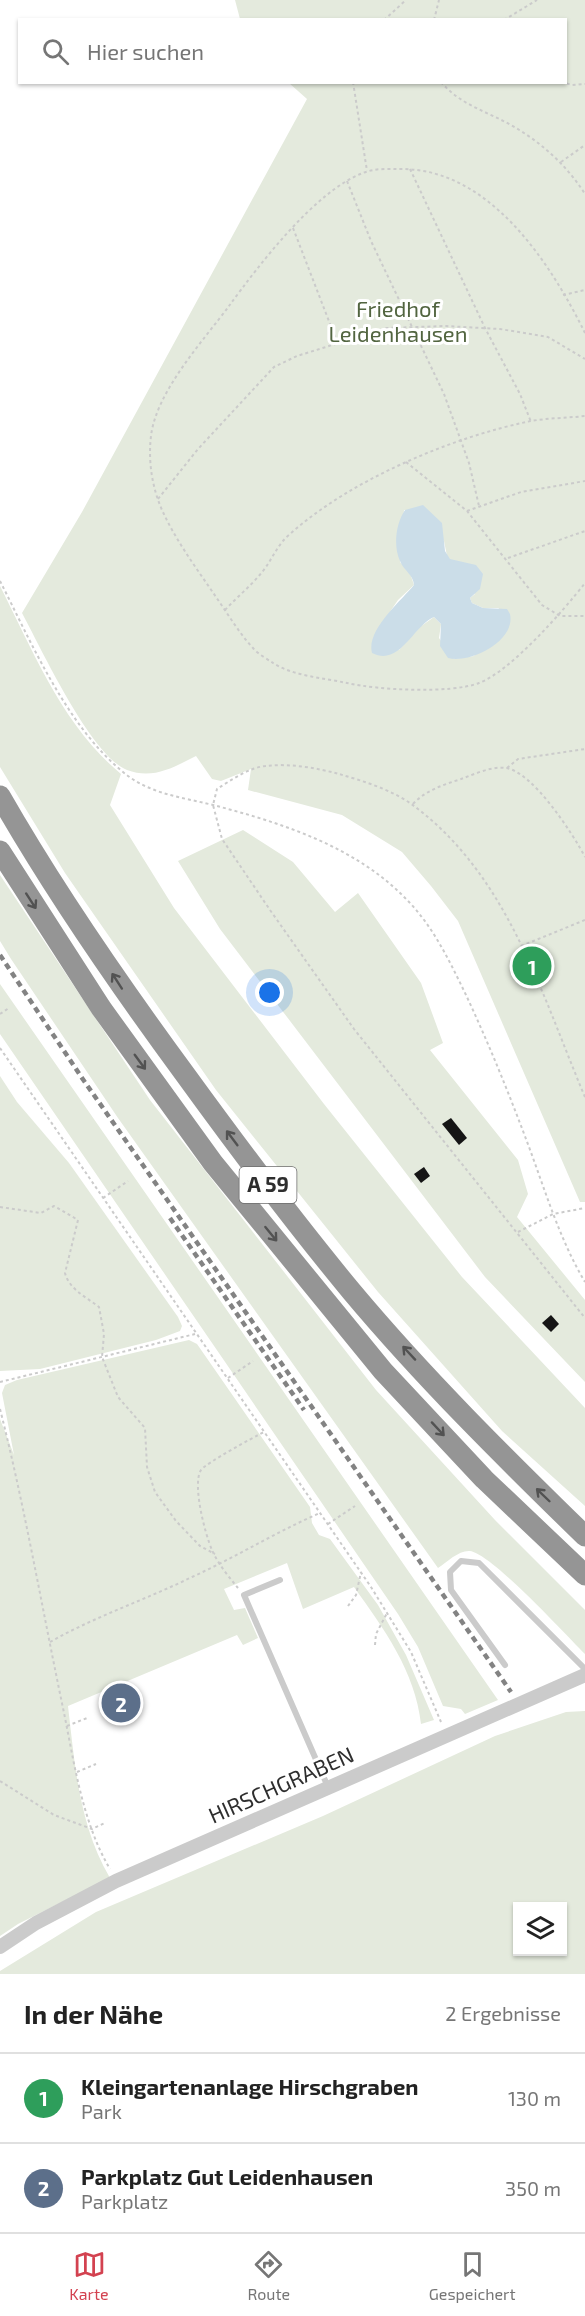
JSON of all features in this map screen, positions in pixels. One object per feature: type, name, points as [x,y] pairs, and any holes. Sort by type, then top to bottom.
[{"type":"highway","name":"A 59","points":[[0,796],[34,855],[124,991],[233,1140],[353,1292],[506,1459],[585,1536]]},
{"type":"highway","name":"A 59","points":[[0,851],[101,1008],[213,1163],[383,1371],[484,1479],[585,1575]]},
{"type":"street","name":"HIRSCHGRABEN","points":[[0,1947],[36,1923],[116,1881],[585,1674]]},
{"type":"lane","points":[[506,1665],[451,1590],[450,1572],[461,1561],[479,1563],[585,1669]]},
{"type":"lane","points":[[280,1580],[244,1595],[328,1788]]},
{"type":"path","points":[[386,18],[406,0]]},
{"type":"path","points":[[434,18],[439,0]]},
{"type":"path","points":[[507,18],[537,0]]},
{"type":"path","points":[[353,84],[367,171]]},
{"type":"path","points":[[443,84],[458,98],[516,128],[561,162],[585,194]]},
{"type":"path","points":[[566,84],[572,86],[585,84]]},
{"type":"path","points":[[561,162],[585,145]]},
{"type":"path","points":[[410,168],[485,328],[520,394],[531,422]]},
{"type":"path","points":[[585,333],[516,227],[489,200],[472,188],[428,171],[410,168],[367,171],[347,181],[310,210],[232,301],[173,383],[156,417],[151,437],[153,481],[158,499],[178,541],[254,650],[278,666],[360,686],[409,690],[478,684],[497,673],[560,616],[585,583]]},
{"type":"path","points":[[347,181],[411,327],[444,394],[479,506]]},
{"type":"path","points":[[293,228],[338,342]]},
{"type":"path","points":[[562,295],[585,290]]},
{"type":"path","points":[[158,499],[198,449],[274,367],[297,356],[338,342],[387,328],[485,328],[548,337],[585,359]]},
{"type":"path","points":[[225,610],[263,572],[276,548],[291,533],[345,495],[406,462],[460,442],[531,422],[585,416]]},
{"type":"path","points":[[406,462],[467,510],[542,605],[560,616],[585,616]]},
{"type":"path","points":[[467,510],[521,492],[585,481]]},
{"type":"path","points":[[507,558],[585,531]]},
{"type":"path","points":[[0,581],[68,706],[95,745],[123,772],[157,793],[213,806],[308,836],[344,852],[379,874],[409,902],[442,949],[471,1006],[517,1116],[571,1258],[585,1282]]},
{"type":"path","points":[[412,804],[437,787],[484,771],[507,768],[518,759],[585,749]]},
{"type":"path","points":[[585,1097],[507,913],[476,865],[412,804],[364,781],[321,769],[265,765],[235,777],[217,789],[213,806],[222,838],[354,1029],[585,1318]]},
{"type":"path","points":[[507,768],[533,785],[562,822],[585,857]]},
{"type":"path","points":[[521,946],[585,920]]},
{"type":"path","points":[[0,1014],[9,1008]]},
{"type":"path","points":[[0,1048],[361,1572],[411,1652],[438,1717]]},
{"type":"path","points":[[103,1199],[128,1181]]},
{"type":"path","points":[[0,1207],[41,1213],[54,1206],[78,1220],[65,1273],[70,1285],[99,1307],[104,1334],[102,1357],[118,1397],[145,1428],[147,1467],[155,1492],[176,1521],[200,1545],[214,1554]]},
{"type":"path","points":[[517,1233],[553,1214],[585,1208]]},
{"type":"path","points":[[0,1382],[196,1333]]},
{"type":"path","points":[[227,1378],[253,1361]]},
{"type":"path","points":[[0,1409],[14,1464],[77,1772],[99,1850],[116,1881]]},
{"type":"path","points":[[244,1595],[214,1554],[197,1497],[196,1483],[202,1468],[233,1451],[241,1443],[264,1432]]},
{"type":"path","points":[[328,1524],[355,1506]]},
{"type":"path","points":[[50,1643],[124,1605],[151,1596],[320,1514]]},
{"type":"path","points":[[348,1606],[356,1595],[361,1572]]},
{"type":"path","points":[[375,1645],[376,1634],[387,1613]]},
{"type":"path","points":[[67,1726],[87,1718]]},
{"type":"path","points":[[77,1772],[96,1764]]},
{"type":"path","points":[[0,1780],[54,1815],[92,1829],[105,1823]]},
{"type":"green space","name":"Friedhof Leidenhausen","points":[[235,0],[585,0],[585,1202],[580,1202],[458,921],[402,852],[342,815],[248,790],[251,769],[221,781],[212,779],[196,756],[154,773],[137,773],[127,770],[113,761],[83,723],[22,613],[82,512],[307,99],[290,84],[567,84],[567,18],[240,18]],"holes":[[[404,510],[410,510],[444,541],[447,556],[475,594],[470,598],[472,603],[483,608],[499,608],[474,656],[454,659],[439,638],[441,624],[434,617],[417,629],[399,650],[377,631],[398,600],[414,585],[410,573],[400,562]]]},
{"type":"green space","points":[[0,586],[38,662],[66,711],[82,734],[121,774],[110,805],[174,908],[324,1104],[462,1277],[585,1408],[585,1506],[502,1431],[378,1292],[216,1090],[65,873],[0,767]]},
{"type":"green space","points":[[243,830],[293,862],[335,912],[358,893],[421,983],[443,1043],[430,1050],[518,1160],[528,1194],[517,1217],[585,1300],[585,1382],[485,1277],[220,929],[178,861]]},
{"type":"green space","points":[[0,875],[150,1100],[376,1390],[495,1520],[585,1610],[585,1654],[511,1580],[480,1556],[470,1551],[462,1552],[438,1568],[118,1118],[11,959],[0,941]]},
{"type":"green space","points":[[0,984],[498,1700],[465,1714],[461,1709],[443,1706],[418,1647],[398,1614],[0,1034]]},
{"type":"green space","points":[[0,1076],[17,1102],[69,1163],[178,1317],[182,1326],[180,1331],[156,1340],[40,1369],[0,1371]]},
{"type":"green space","points":[[189,1340],[197,1344],[310,1507],[312,1523],[319,1535],[330,1539],[378,1605],[406,1655],[434,1720],[421,1724],[412,1686],[397,1651],[354,1587],[303,1609],[287,1563],[224,1589],[234,1610],[245,1608],[258,1638],[243,1645],[237,1635],[68,1706],[76,1773],[85,1816],[91,1837],[110,1878],[18,1924],[0,1936],[0,1419],[14,1455],[2,1393],[5,1385],[17,1380]]},
{"type":"green space","points":[[585,1711],[585,1974],[0,1974],[0,1971],[96,1912],[323,1816],[495,1736],[566,1712]]},
{"type":"water","points":[[423,505],[442,523],[445,551],[450,559],[476,565],[483,574],[480,589],[470,598],[472,603],[483,608],[507,609],[510,614],[510,624],[506,633],[490,648],[479,654],[457,659],[448,658],[440,646],[441,624],[434,617],[390,655],[382,656],[372,653],[374,635],[379,626],[414,585],[398,555],[397,535],[399,521],[405,510]]},
{"type":"building","points":[[451,1118],[467,1138],[459,1145],[442,1124]]},
{"type":"building","points":[[424,1167],[430,1176],[421,1183],[414,1174]]},
{"type":"building","points":[[551,1315],[559,1324],[551,1332],[542,1323]]},
{"type":"railway","points":[[0,955],[82,1078],[511,1692]]},
{"type":"railway","points":[[170,1218],[304,1410]]},
{"type":"place","name":"Kleingartenanlage Hirschgraben","points":[[532,966]]},
{"type":"place","name":"Parkplatz Gut Leidenhausen","points":[[121,1703]]}]
